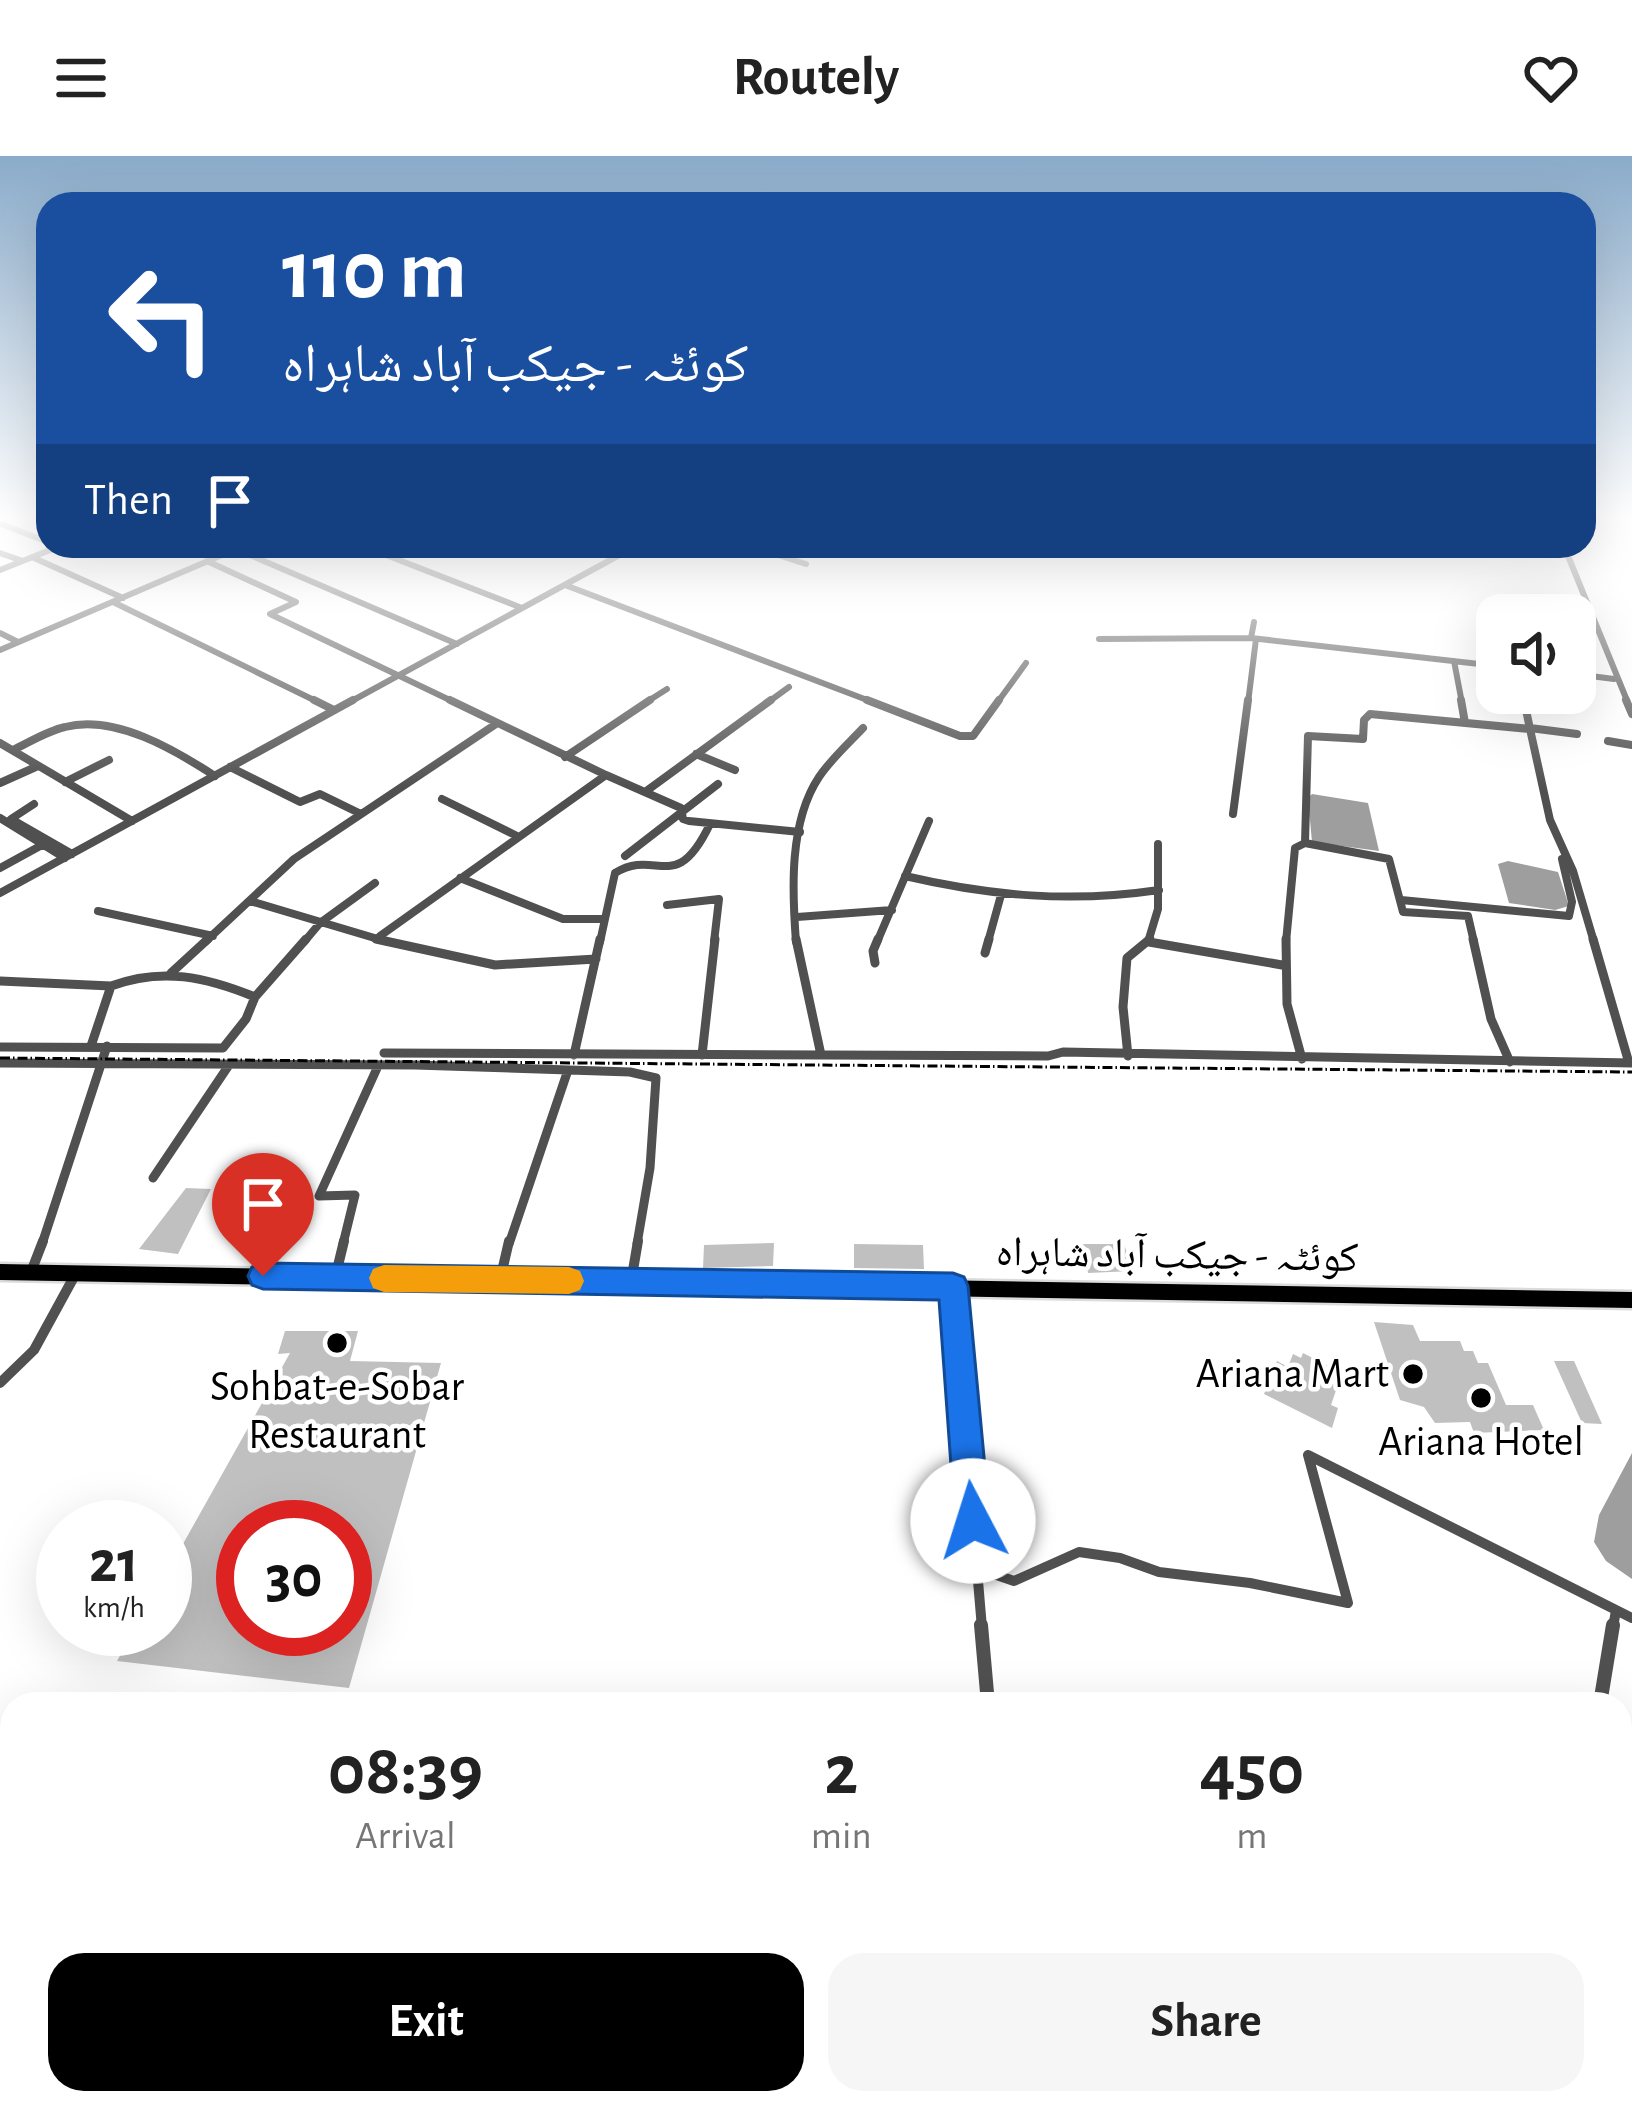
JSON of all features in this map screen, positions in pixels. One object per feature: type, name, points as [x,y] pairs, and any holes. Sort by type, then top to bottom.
[{"type":"highway","name":"کوئٹہ - جیکب آباد شاہراہ","points":[[0,1272],[1632,1300]]},
{"type":"street","points":[[0,650],[105,605]]},
{"type":"street","points":[[120,605],[334,710]]},
{"type":"street","points":[[289,605],[270,614],[685,811]]},
{"type":"street","points":[[369,605],[457,644]]},
{"type":"street","points":[[516,605],[523,608]]},
{"type":"street","points":[[0,893],[528,605]]},
{"type":"street","points":[[618,605],[960,736],[973,736],[1026,663]]},
{"type":"street","points":[[1586,605],[1632,714]]},
{"type":"street","points":[[1232,814],[1253,622]]},
{"type":"street","points":[[0,633],[18,642]]},
{"type":"street","points":[[1099,639],[1254,638],[1476,664]]},
{"type":"street","points":[[1454,661],[1465,723]]},
{"type":"street","points":[[1596,677],[1614,679]]},
{"type":"street","points":[[645,792],[789,687]]},
{"type":"street","points":[[565,757],[667,689]]},
{"type":"street","points":[[1305,843],[1308,736],[1363,739],[1364,720],[1370,714],[1577,734]]},
{"type":"street","points":[[1401,900],[1569,916],[1572,902],[1536,772],[1527,714]]},
{"type":"street","points":[[13,750],[71,724],[119,730],[169,748],[179,759],[215,776]]},
{"type":"street","points":[[171,973],[294,859],[496,724]]},
{"type":"street","points":[[820,1055],[820,1038],[798,955],[800,832],[818,778],[863,728]]},
{"type":"street","points":[[1608,741],[1632,745]]},
{"type":"street","points":[[0,743],[132,821]]},
{"type":"street","points":[[696,754],[735,770]]},
{"type":"street","points":[[65,782],[109,760]]},
{"type":"street","points":[[0,784],[38,766]]},
{"type":"street","points":[[230,767],[300,802],[320,794],[362,814]]},
{"type":"street","points":[[380,936],[606,776]]},
{"type":"street","points":[[626,856],[718,784]]},
{"type":"street","points":[[442,799],[519,837]]},
{"type":"street","points":[[34,804],[11,819],[68,856]]},
{"type":"street","points":[[685,811],[683,819],[710,824],[800,832]]},
{"type":"street","points":[[875,963],[874,951],[929,821]]},
{"type":"street","points":[[2,824],[68,856]]},
{"type":"street","points":[[574,1055],[615,873],[686,866],[695,859],[710,824]]},
{"type":"street","points":[[1302,1059],[1287,1019],[1282,965],[1295,848],[1305,843],[1389,860],[1403,912],[1468,916],[1491,1019],[1510,1062]]},
{"type":"street","points":[[1128,1056],[1123,1007],[1127,958],[1149,942],[1159,890],[1158,844]]},
{"type":"street","points":[[0,868],[42,845]]},
{"type":"street","points":[[384,1053],[1048,1056],[1063,1052],[1631,1063],[1573,871],[1558,847]]},
{"type":"street","points":[[905,876],[1001,895],[1106,898],[1159,890]]},
{"type":"street","points":[[460,878],[563,919],[604,919]]},
{"type":"street","points":[[0,1047],[223,1048],[247,1019],[255,997],[320,923],[375,883]]},
{"type":"street","points":[[986,953],[1001,895]]},
{"type":"street","points":[[667,904],[719,899],[702,1055]]},
{"type":"street","points":[[250,901],[495,965],[596,959]]},
{"type":"street","points":[[797,917],[892,910]]},
{"type":"street","points":[[98,911],[212,936]]},
{"type":"street","points":[[1149,942],[1282,965]]},
{"type":"street","points":[[0,981],[111,986],[151,971],[255,997]]},
{"type":"street","points":[[91,1046],[111,986]]},
{"type":"street","points":[[31,1272],[64,1187],[107,1046]]},
{"type":"street","points":[[0,1063],[568,1070],[631,1072],[656,1078],[650,1168],[631,1282]]},
{"type":"street","points":[[153,1178],[229,1065]]},
{"type":"street","points":[[334,1278],[355,1196],[320,1196],[320,1191],[378,1066]]},
{"type":"street","points":[[500,1280],[514,1222],[568,1070]]},
{"type":"street","points":[[0,1383],[34,1350],[77,1270]]},
{"type":"street","points":[[953,1286],[987,1692]]},
{"type":"street","points":[[976,1568],[1014,1581],[1079,1552],[1120,1558],[1160,1572],[1250,1582],[1348,1603],[1308,1455],[1632,1618]]},
{"type":"street","points":[[1602,1692],[1616,1610]]},
{"type":"shaded area","points":[[1312,794],[1368,803],[1379,851],[1312,842],[1308,798]]},
{"type":"shaded area","points":[[1508,861],[1558,872],[1569,906],[1555,910],[1509,903],[1498,864]]},
{"type":"shaded area","points":[[1632,1453],[1632,1579],[1606,1561],[1594,1542],[1599,1515]]},
{"type":"building","points":[[186,1188],[211,1189],[178,1254],[139,1249]]},
{"type":"building","points":[[774,1243],[773,1266],[703,1268],[704,1245]]},
{"type":"building","points":[[854,1244],[923,1245],[924,1269],[854,1268]]},
{"type":"building","points":[[1083,1244],[1124,1244],[1133,1271],[1088,1273]]},
{"type":"building","points":[[1374,1322],[1413,1325],[1420,1341],[1460,1341],[1464,1351],[1473,1351],[1478,1363],[1488,1363],[1506,1405],[1533,1405],[1544,1430],[1474,1433],[1470,1422],[1435,1423],[1424,1407],[1400,1400]]},
{"type":"building","points":[[285,1331],[358,1331],[350,1361],[441,1363],[372,1607],[372,1500],[216,1500],[216,1656],[358,1656],[349,1688],[117,1661],[120,1656],[192,1656],[192,1528],[290,1353],[278,1354]]},
{"type":"building","points":[[1303,1353],[1342,1373],[1331,1405],[1338,1408],[1332,1428],[1264,1394],[1277,1361],[1288,1367],[1293,1354],[1301,1358]]},
{"type":"building","points":[[1554,1361],[1574,1361],[1602,1424],[1582,1423]]},
{"type":"railway","points":[[0,1058],[1632,1072]]},
{"type":"slow traffic","points":[[384,1278],[569,1281]]},
{"type":"place","name":"Sohbat-e-Sobar Restaurant","points":[[337,1343]]},
{"type":"place","name":"Ariana Mart","points":[[1413,1374]]},
{"type":"place","name":"Ariana Hotel","points":[[1481,1398]]},
{"type":"route","points":[[263,1276],[953,1286],[973,1521]]}]
